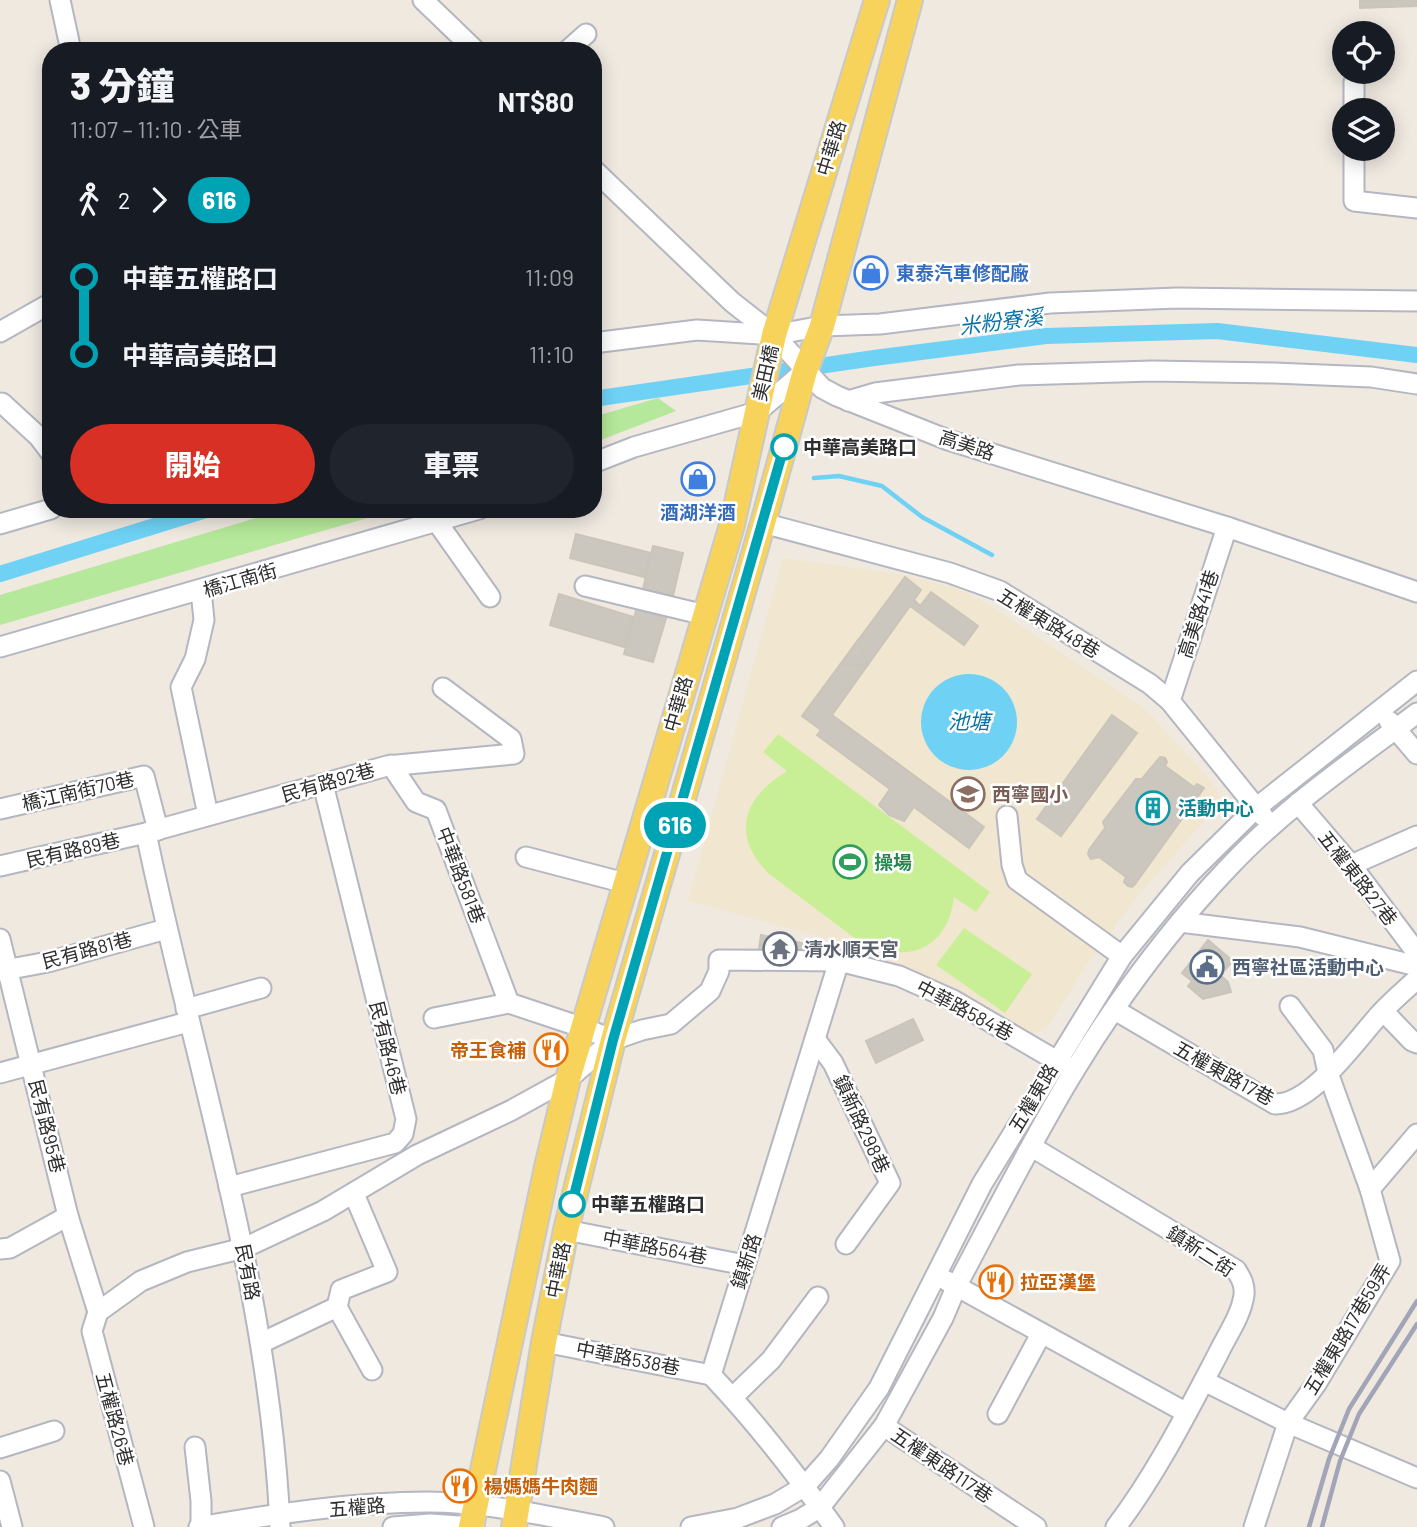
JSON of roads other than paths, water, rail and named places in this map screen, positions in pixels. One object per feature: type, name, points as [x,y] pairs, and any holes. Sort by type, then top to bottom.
[{"type":"main road","name":"中華路","points":[[775,337],[877,0]]},
{"type":"main road","name":"中華路","points":[[822,326],[910,0]]},
{"type":"main road","name":"美田橋","points":[[813,379],[822,326]]},
{"type":"main road","name":"美田橋","points":[[757,412],[775,337]]},
{"type":"main road","name":"中華路","points":[[515,1519],[544,1342],[566,1230],[613,1040],[763,523],[813,379]]},
{"type":"main road","name":"中華路","points":[[473,1521],[547,1167],[568,1080],[732,525],[757,412]]},
{"type":"street","points":[[60,0],[69,42]]},
{"type":"street","points":[[423,0],[467,42]]},
{"type":"street","points":[[577,42],[586,34]]},
{"type":"street","points":[[1354,161],[1353,201],[1417,208]]},
{"type":"street","name":"高美路","points":[[602,178],[732,302],[775,337],[813,379],[848,401],[948,440],[1227,527],[1417,592]]},
{"type":"street","points":[[602,343],[697,330],[775,337],[822,326],[880,324],[1050,303],[1177,298],[1417,301]]},
{"type":"street","points":[[0,332],[42,308]]},
{"type":"street","points":[[848,401],[888,392],[1019,375],[1153,371],[1274,373],[1371,377],[1417,384]]},
{"type":"street","points":[[602,459],[634,447],[757,412],[813,379]]},
{"type":"street","points":[[2,403],[42,441]]},
{"type":"street","points":[[0,524],[42,512]]},
{"type":"street","name":"橋江南街","points":[[0,647],[450,518]]},
{"type":"street","points":[[437,522],[490,597]]},
{"type":"street","name":"五權東路48巷","points":[[763,523],[950,573],[1000,591],[1150,684],[1170,701],[1271,827]]},
{"type":"street","name":"高美路41巷","points":[[1170,701],[1227,527]]},
{"type":"street","points":[[585,586],[705,615]]},
{"type":"street","points":[[201,591],[204,620],[195,659],[181,687],[208,815]]},
{"type":"street","name":"五權東路","points":[[691,1527],[738,1518],[775,1504],[805,1486],[836,1449],[879,1388],[982,1184],[1055,1061],[1122,956],[1190,873],[1256,808],[1417,681]]},
{"type":"street","name":"民有路92巷","points":[[152,832],[391,765],[514,754],[511,739],[443,688]]},
{"type":"street","points":[[1379,710],[1417,754]]},
{"type":"street","name":"五權東路","points":[[782,1527],[820,1507],[884,1426],[943,1318],[957,1285],[1074,1071],[1180,922],[1229,866],[1297,803],[1417,713]]},
{"type":"street","name":"中華路581巷","points":[[391,765],[416,802],[436,810],[509,1003]]},
{"type":"street","name":"橋江南街70巷","points":[[0,809],[144,776],[152,832]]},
{"type":"street","name":"民有路46巷","points":[[229,1187],[395,1143],[403,1134],[406,1119],[323,784]]},
{"type":"street","name":"五權東路27巷","points":[[1297,803],[1351,865],[1417,953]]},
{"type":"street","points":[[1007,816],[1012,865],[1017,880],[1122,956]]},
{"type":"street","name":"民有路","points":[[152,832],[166,929],[244,1248],[261,1343],[280,1521]]},
{"type":"street","name":"民有路89巷","points":[[0,866],[152,832]]},
{"type":"street","points":[[1351,865],[1417,836]]},
{"type":"street","points":[[526,857],[625,883]]},
{"type":"street","points":[[1180,922],[1300,937],[1417,966]]},
{"type":"street","name":"民有路81巷","points":[[4,970],[48,962],[166,929]]},
{"type":"street","name":"民有路95巷","points":[[0,939],[4,970],[32,1064],[68,1216],[98,1312]]},
{"type":"street","name":"中華路584巷","points":[[568,1080],[613,1040],[671,1024],[710,991],[719,971],[719,960],[839,961],[900,976],[953,1000],[1074,1071]]},
{"type":"street","name":"鎮新路","points":[[711,1375],[839,961]]},
{"type":"street","name":"五權東路17巷","points":[[1115,1010],[1275,1104],[1286,1104],[1298,1099],[1328,1073],[1383,1011],[1417,979]]},
{"type":"street","points":[[0,1073],[187,1015],[261,988]]},
{"type":"street","points":[[434,1018],[509,1003],[613,1040]]},
{"type":"street","name":"五權東路17巷59弄","points":[[1254,1527],[1287,1423],[1316,1384],[1390,1261],[1370,1189],[1328,1073],[1323,1050],[1290,1006]]},
{"type":"street","points":[[1383,1011],[1417,1043]]},
{"type":"street","name":"鎮新路298巷","points":[[815,1039],[833,1063],[890,1183],[846,1244]]},
{"type":"street","points":[[98,1312],[141,1281],[187,1262],[244,1248],[323,1211],[417,1156],[568,1080]]},
{"type":"street","points":[[1370,1189],[1417,1134]]},
{"type":"street","name":"鎮新二街","points":[[1032,1147],[1236,1270],[1243,1281],[1241,1308],[1204,1381],[1135,1502],[1116,1527]]},
{"type":"street","points":[[354,1194],[387,1272],[341,1290],[337,1307],[372,1370]]},
{"type":"street","points":[[0,1249],[10,1248],[68,1216]]},
{"type":"street","name":"中華路564巷","points":[[566,1230],[745,1265]]},
{"type":"street","points":[[936,1276],[957,1285],[1185,1412]]},
{"type":"street","points":[[733,1398],[771,1360],[818,1297]]},
{"type":"street","points":[[261,1343],[337,1307]]},
{"type":"street","name":"五權路26巷","points":[[98,1312],[92,1331],[144,1527]]},
{"type":"street","points":[[998,1414],[1041,1334]]},
{"type":"street","name":"中華路538巷","points":[[544,1342],[711,1375]]},
{"type":"street","points":[[711,1375],[805,1486],[834,1527]]},
{"type":"street","points":[[1204,1381],[1287,1423],[1417,1478]]},
{"type":"street","name":"五權東路117巷","points":[[884,1426],[1035,1527]]},
{"type":"street","points":[[0,1448],[54,1431]]},
{"type":"street","points":[[195,1447],[201,1500],[200,1527]]},
{"type":"street","points":[[0,1481],[12,1527]]},
{"type":"street","name":"五權路","points":[[200,1527],[280,1521],[355,1506],[429,1502],[473,1521]]},
{"type":"street","points":[[473,1521],[515,1519],[604,1527]]},
{"type":"street","name":"五權路","points":[[393,1527],[473,1521]]},
{"type":"water","name":"池塘","points":[[969,674],[987,678],[1003,688],[1013,704],[1017,722],[1013,740],[1003,756],[987,766],[969,770],[951,766],[935,756],[925,740],[921,722],[925,704],[935,688],[951,678]]},
{"type":"waterway","name":"米粉寮溪","points":[[602,398],[1046,336],[1217,331],[1417,355]]},
{"type":"waterway","points":[[814,478],[839,476],[882,486],[922,517],[992,555]]},
{"type":"waterway","name":"米粉寮溪","points":[[0,574],[180,518]]},
{"type":"railway","points":[[1309,1527],[1329,1459],[1349,1409],[1417,1301]]},
{"type":"railway","points":[[1322,1527],[1340,1461],[1359,1414],[1417,1324]]},
{"type":"place","name":"東泰汽車修配廠","points":[[871,273]]},
{"type":"place","name":"中華高美路口","points":[[784,447]]},
{"type":"place","name":"酒湖洋酒","points":[[698,479]]},
{"type":"place","name":"西寧國小","points":[[968,794]]},
{"type":"place","name":"活動中心","points":[[1153,808]]},
{"type":"place","name":"操場","points":[[850,862]]},
{"type":"place","name":"清水順天宮","points":[[780,949]]},
{"type":"place","name":"西寧社區活動中心","points":[[1207,967]]},
{"type":"place","name":"帝王食補","points":[[551,1050]]},
{"type":"place","name":"中華五權路口","points":[[572,1204]]},
{"type":"place","name":"拉亞漢堡","points":[[996,1282]]},
{"type":"place","name":"楊媽媽牛肉麵","points":[[460,1486]]}]
